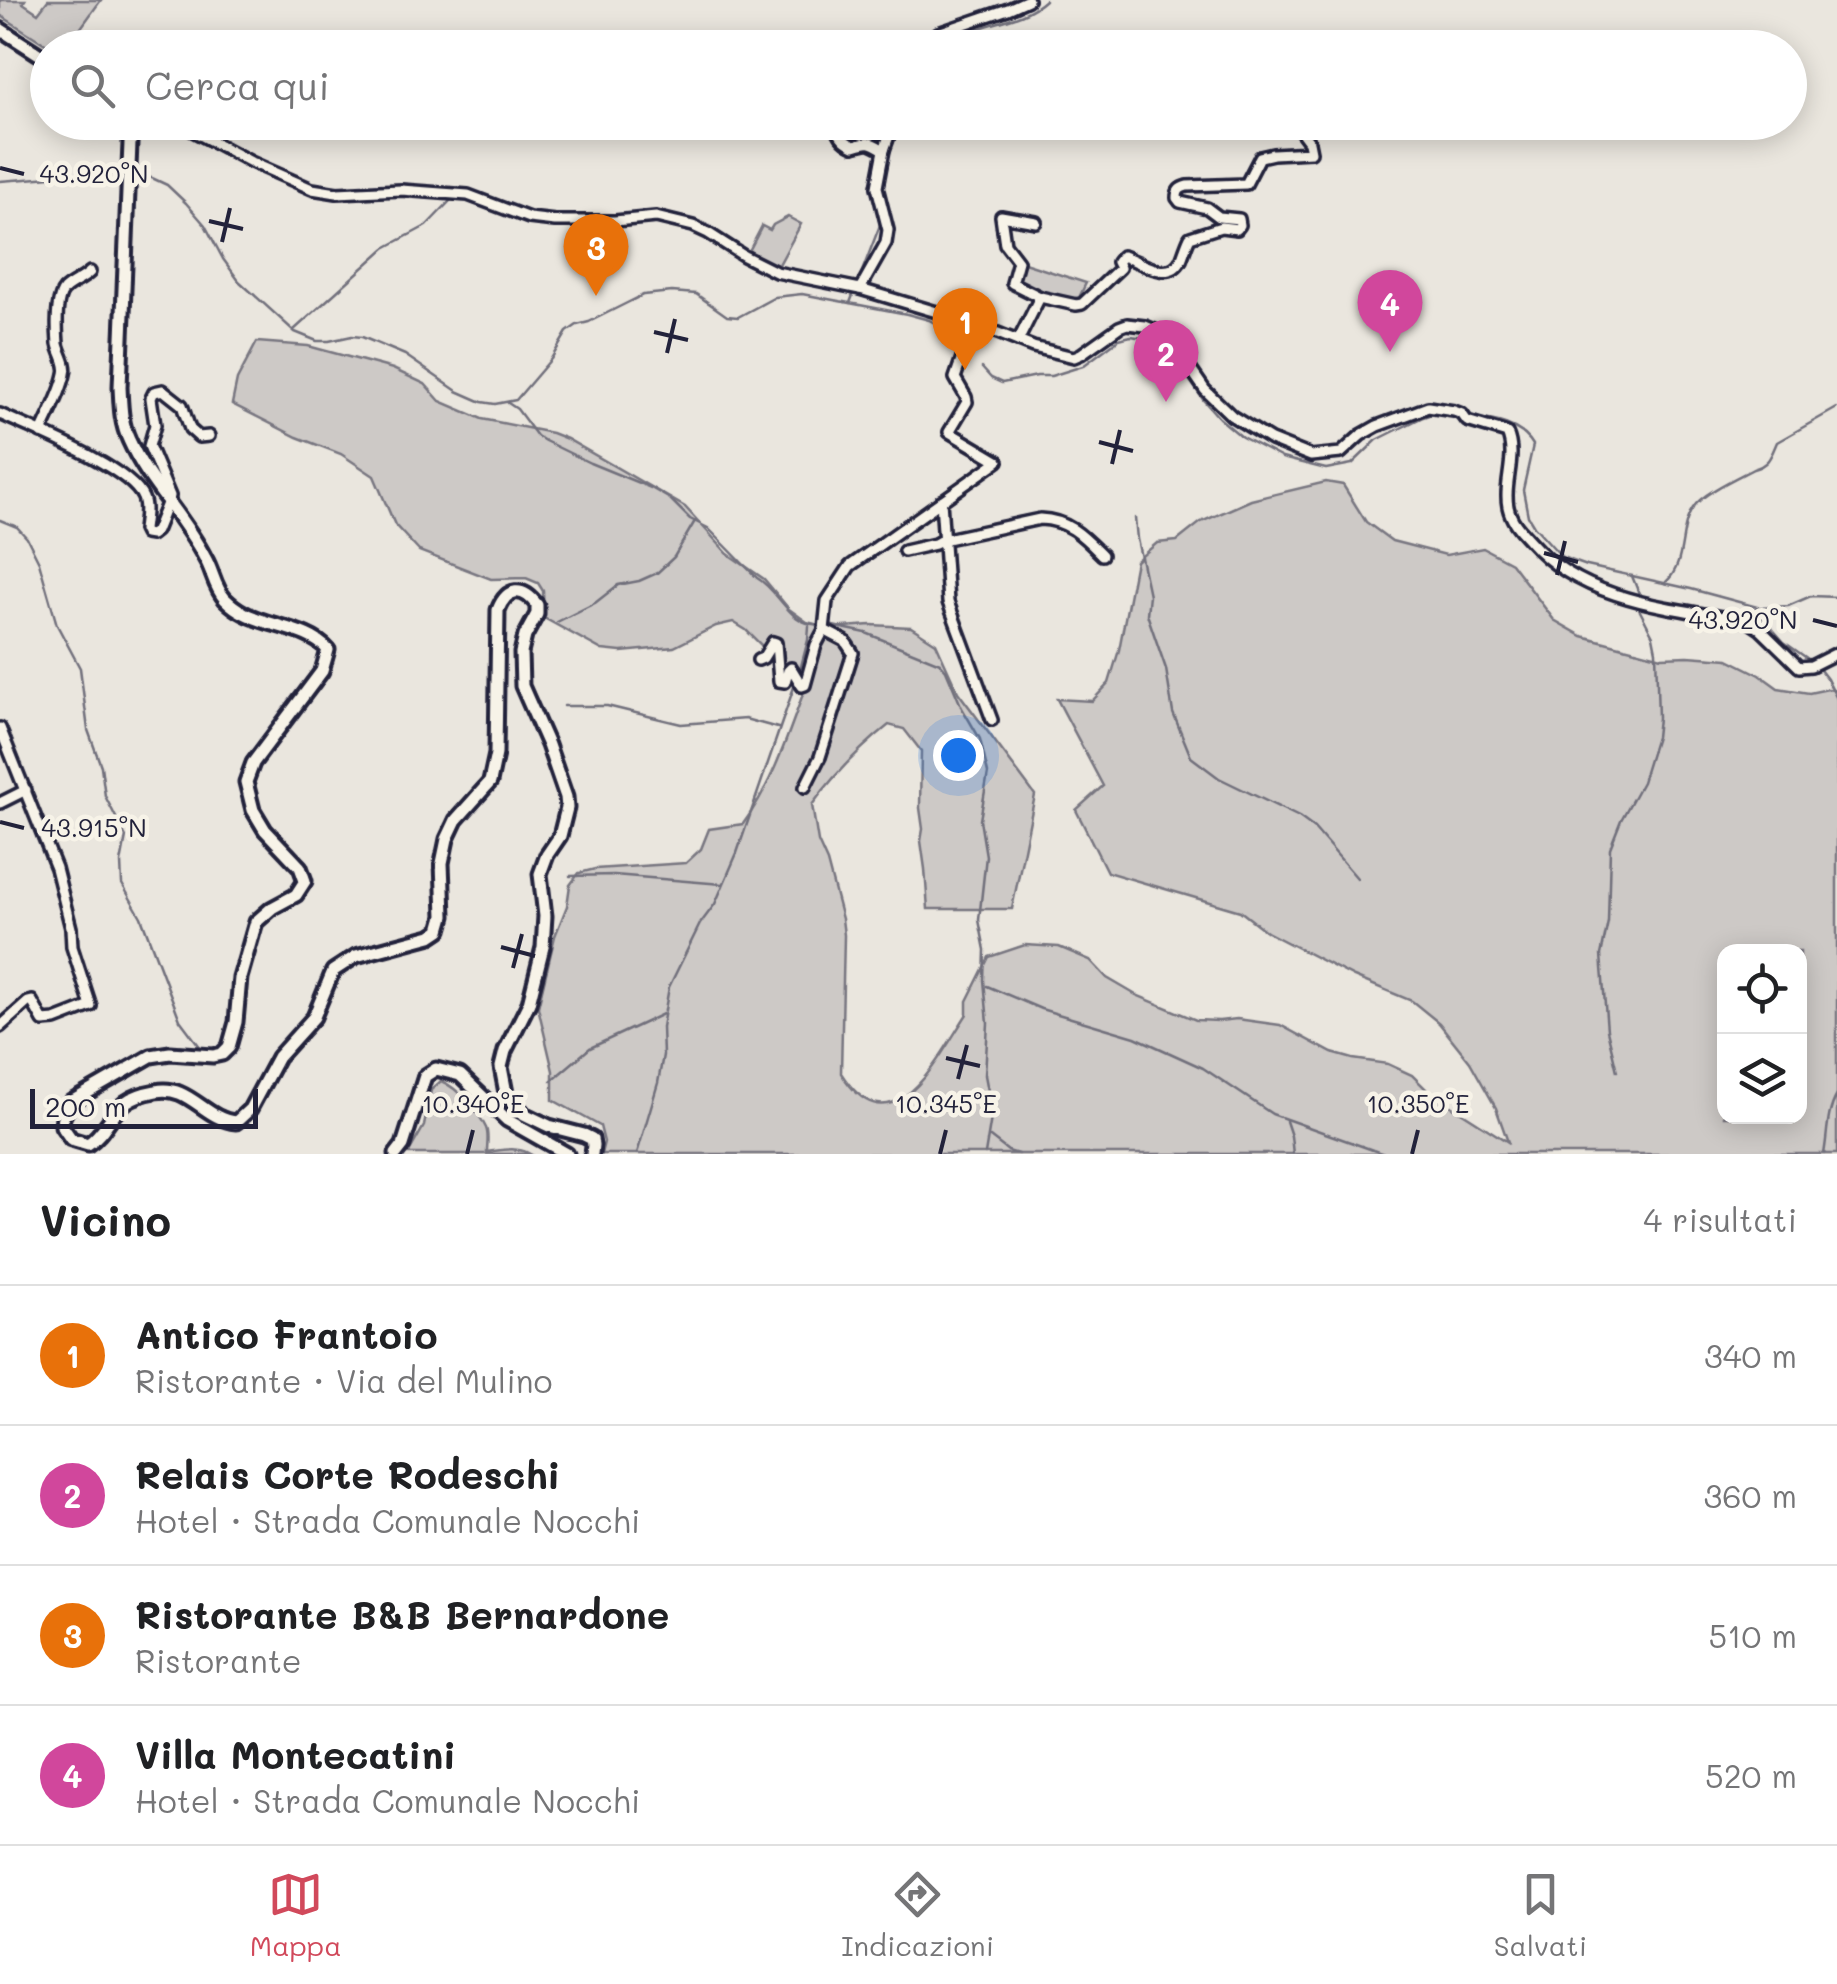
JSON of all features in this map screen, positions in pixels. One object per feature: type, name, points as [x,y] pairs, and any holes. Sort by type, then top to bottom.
[{"type":"main road","points":[[0,28],[30,48]]},
{"type":"main road","points":[[129,140],[122,422],[139,459],[206,558],[224,599],[243,613],[310,638],[328,650],[322,672],[254,763],[246,782],[253,810],[265,830],[300,866],[304,881],[296,895],[256,922],[240,978],[229,1047],[213,1056],[152,1056],[71,1102],[62,1126],[78,1143],[88,1144],[102,1133],[123,1104],[164,1090],[188,1096],[221,1119],[236,1122],[256,1099],[278,1057],[314,1017],[334,970],[356,956],[431,936],[440,930],[444,916],[444,848],[456,820],[490,782],[496,754],[498,610],[502,599],[520,591],[537,606],[521,653],[522,686],[548,746],[567,808],[560,836],[540,874],[546,916],[543,947],[524,1016],[502,1060],[502,1086],[531,1119],[592,1139],[592,1154]]},
{"type":"main road","points":[[396,1154],[426,1076],[436,1069],[460,1075],[507,1120],[567,1154]]},
{"type":"street","points":[[944,30],[1028,0]]},
{"type":"street","points":[[210,140],[312,188],[337,193],[401,190],[468,195],[529,218],[615,221],[656,217],[694,226],[776,272],[860,289],[970,322],[1033,347],[1074,356],[1118,327],[1145,326],[1174,345],[1206,390],[1232,416],[1271,440],[1311,456],[1341,453],[1377,426],[1428,407],[1461,415],[1507,433],[1509,514],[1560,570],[1580,582],[1639,601],[1748,621],[1799,667],[1837,653]]},
{"type":"street","points":[[843,140],[854,146],[871,142],[884,150]]},
{"type":"street","points":[[860,289],[886,243],[888,230],[877,187],[888,140]]},
{"type":"street","points":[[1036,222],[1001,216],[1004,244],[1018,261],[1012,283],[1040,297],[1082,304],[1120,268],[1117,262],[1122,256],[1159,271],[1169,270],[1180,261],[1190,237],[1221,227],[1240,226],[1239,219],[1180,202],[1180,188],[1246,184],[1260,158],[1310,152],[1307,140]]},
{"type":"street","points":[[41,433],[66,372],[58,343],[56,311],[64,290],[90,272]]},
{"type":"street","points":[[1018,341],[1040,297]]},
{"type":"street","points":[[758,660],[776,643],[779,681],[786,681],[791,668],[805,685],[824,630],[827,601],[850,566],[998,461],[949,432],[966,402],[955,378],[970,322]]},
{"type":"street","points":[[0,414],[113,470],[132,484],[145,502],[145,534],[151,535],[170,496],[149,446],[155,424],[151,398],[154,392],[162,390],[182,406],[190,429],[199,437],[209,436]]},
{"type":"street","points":[[941,502],[951,615],[992,720]]},
{"type":"street","points":[[904,551],[1054,519],[1079,532],[1102,555]]},
{"type":"street","points":[[805,787],[820,758],[853,654],[845,641],[824,630]]},
{"type":"street","points":[[0,728],[56,868],[76,963],[91,1006],[55,1020],[44,1020],[32,1001],[0,1027]]},
{"type":"street","points":[[0,803],[26,790]]},
{"type":"shaded area","points":[[0,0],[25,0],[23,3],[38,13],[48,0],[101,0],[81,30],[30,30],[30,34],[0,15]]},
{"type":"shaded area","points":[[788,217],[801,224],[776,270],[748,253],[762,226],[770,230]]},
{"type":"shaded area","points":[[1021,262],[1086,283],[1076,304],[1016,284]]},
{"type":"shaded area","points":[[257,342],[308,346],[393,369],[425,384],[440,401],[482,419],[567,439],[685,507],[728,554],[764,579],[789,609],[807,622],[830,628],[911,627],[936,643],[958,692],[1035,795],[1012,909],[928,909],[921,841],[921,751],[904,729],[889,725],[878,734],[812,805],[818,842],[827,862],[844,935],[841,1073],[860,1096],[878,1104],[896,1102],[928,1073],[967,1014],[967,1001],[989,957],[1025,945],[1059,947],[1090,960],[1107,978],[1136,995],[1196,1020],[1237,1019],[1280,1025],[1332,1053],[1388,1064],[1412,1075],[1428,1091],[1508,1142],[1496,1108],[1470,1062],[1439,1023],[1412,1001],[1354,977],[1267,932],[1240,911],[1107,872],[1076,810],[1103,786],[1057,699],[1092,701],[1109,683],[1136,561],[1157,543],[1177,541],[1201,522],[1251,500],[1326,482],[1343,485],[1366,522],[1392,541],[1446,555],[1483,548],[1511,563],[1554,620],[1582,636],[1662,657],[1728,659],[1778,688],[1809,693],[1837,691],[1837,1154],[601,1154],[604,1142],[600,1126],[553,1100],[553,1071],[538,1007],[570,885],[579,873],[595,869],[686,863],[701,849],[709,829],[743,824],[772,773],[808,680],[772,656],[733,622],[674,647],[602,650],[544,618],[543,591],[538,583],[526,578],[491,579],[419,551],[395,525],[374,476],[341,454],[232,404],[237,380]]},
{"type":"shaded area","points":[[441,1081],[461,1094],[482,1121],[487,1152],[514,1149],[530,1154],[408,1154],[424,1126],[431,1090]]},
{"type":"waterway","points":[[976,30],[1021,15],[1045,0]]},
{"type":"waterway","points":[[858,282],[880,225],[872,188],[881,140]]},
{"type":"waterway","points":[[0,181],[123,174]]},
{"type":"waterway","points":[[131,175],[167,185],[186,203],[205,225],[239,281],[295,332],[317,341],[362,337],[405,355],[457,391],[482,402],[516,400],[551,359],[567,332],[643,295],[696,294],[727,316],[738,317],[775,297],[802,294],[929,320],[964,344]]},
{"type":"waterway","points":[[294,330],[385,248],[426,226],[452,199]]},
{"type":"waterway","points":[[850,303],[853,295]]},
{"type":"waterway","points":[[982,368],[1002,383],[1051,376],[1083,366],[1119,339],[1131,336],[1154,341],[1173,356],[1219,418],[1242,437],[1282,458],[1326,469],[1352,464],[1377,440],[1423,417],[1435,413],[1456,416]]},
{"type":"waterway","points":[[508,403],[545,441],[670,499],[690,519],[708,528],[800,620],[819,624]]},
{"type":"waterway","points":[[1666,582],[1677,565],[1688,516],[1697,503],[1720,486],[1763,465],[1777,442],[1837,408]]},
{"type":"waterway","points":[[1469,417],[1513,427],[1533,445],[1523,490],[1528,516],[1562,557],[1761,608],[1788,606],[1811,596],[1837,597]]},
{"type":"waterway","points":[[1135,518],[1149,595],[1147,614],[1166,669],[1173,713],[1191,757],[1219,778],[1299,817],[1314,828],[1357,878]]},
{"type":"waterway","points":[[0,520],[17,527],[27,538],[39,562],[57,625],[80,668],[88,730],[101,766],[105,796],[126,837],[122,884],[141,917],[180,1020],[201,1048]]},
{"type":"waterway","points":[[557,622],[595,603],[618,585],[657,573],[674,557],[695,521]]},
{"type":"waterway","points":[[1632,576],[1640,596]]},
{"type":"waterway","points":[[1617,1071],[1607,1030],[1601,955],[1608,922],[1610,848],[1642,782],[1658,718],[1656,651],[1639,604]]},
{"type":"waterway","points":[[1755,609],[1784,642],[1811,661]]},
{"type":"waterway","points":[[828,625],[866,633],[940,663],[980,739],[988,773],[980,820],[986,856],[979,920],[985,950],[988,1023],[985,1075],[992,1112],[985,1154]]},
{"type":"waterway","points":[[800,670],[809,626]]},
{"type":"waterway","points":[[1817,666],[1837,699]]},
{"type":"waterway","points":[[637,1154],[658,1083],[669,987],[700,924],[715,904],[737,853],[794,687]]},
{"type":"waterway","points":[[564,706],[607,706],[681,724],[745,719],[778,728]]},
{"type":"waterway","points":[[1837,746],[1837,771]]},
{"type":"waterway","points":[[570,876],[614,875],[722,884]]},
{"type":"waterway","points":[[987,986],[1041,1009],[1135,1037],[1203,1068],[1272,1114],[1384,1154]]},
{"type":"waterway","points":[[551,1081],[590,1048],[663,1014]]},
{"type":"waterway","points":[[1824,1154],[1829,1116],[1837,1095]]},
{"type":"waterway","points":[[1286,1121],[1293,1154]]},
{"type":"waterway","points":[[990,1137],[1018,1154]]},
{"type":"place","name":"Ristorante B&B Bernardone","points":[[596,296]]},
{"type":"place","name":"Villa Montecatini","points":[[1390,352]]},
{"type":"place","name":"Antico Frantoio","points":[[965,370]]},
{"type":"place","name":"Relais Corte Rodeschi","points":[[1166,402]]}]
